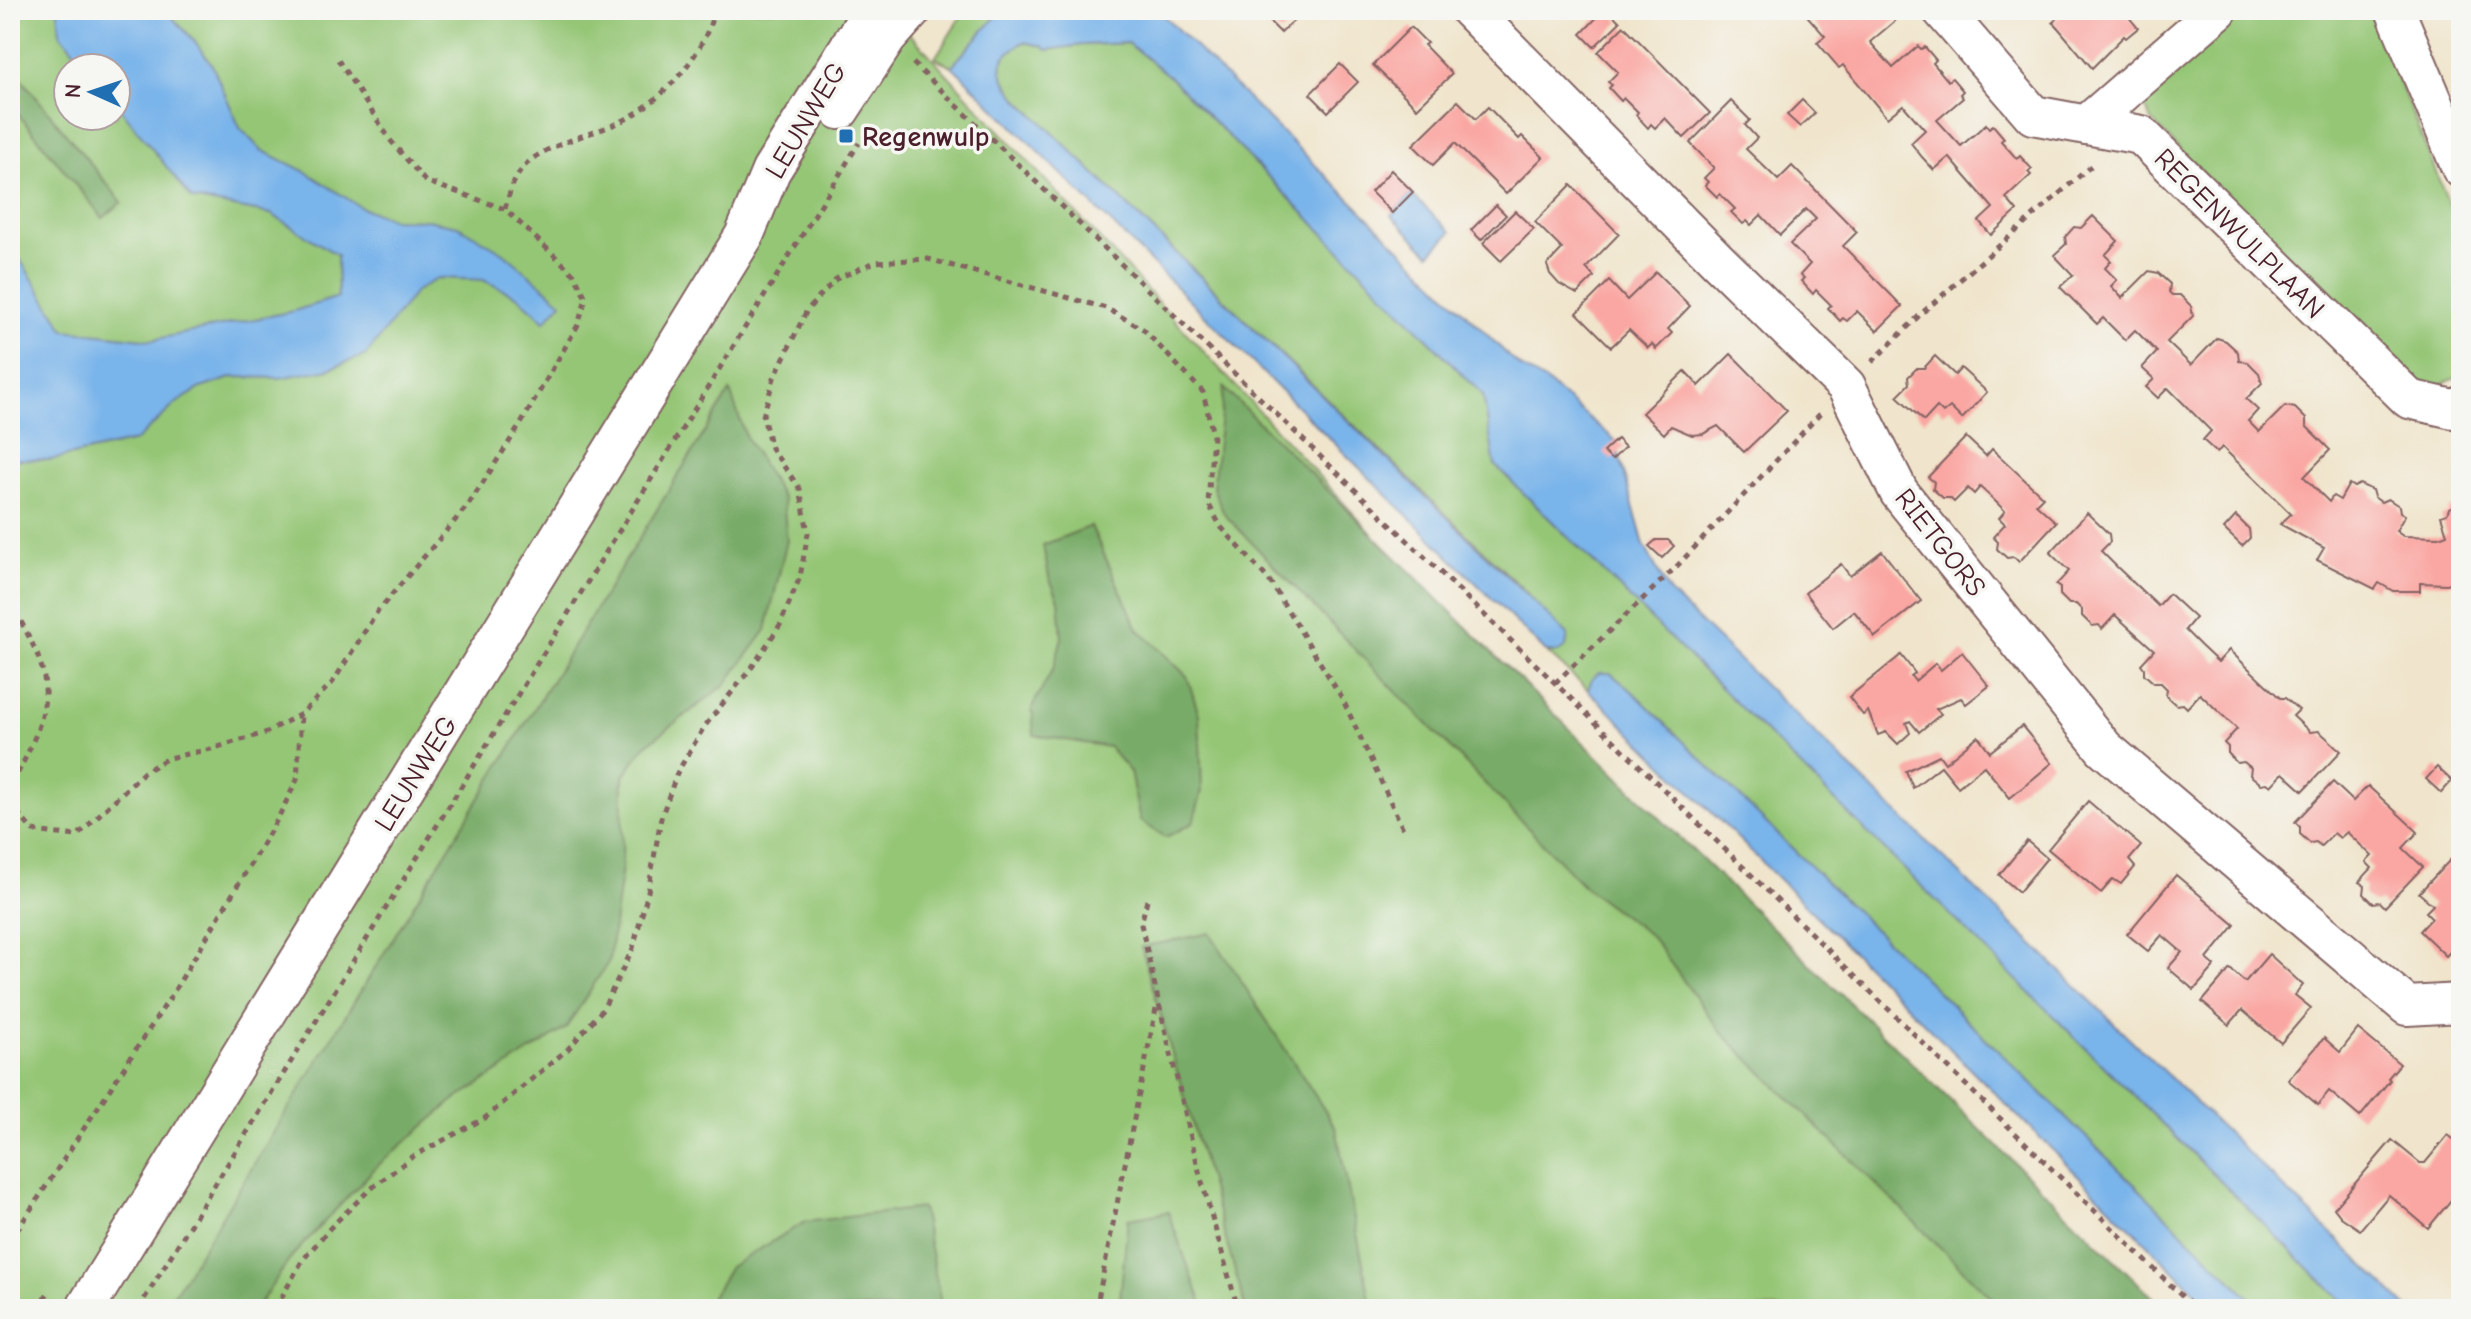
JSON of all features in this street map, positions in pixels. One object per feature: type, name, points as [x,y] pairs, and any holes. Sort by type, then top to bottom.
[{"type":"street","name":"LEUNWEG","points":[[85,1309],[744,236],[792,183],[881,24],[912,10]]},
{"type":"street","name":"RIETGORS","points":[[1470,10],[1846,386],[1899,492],[2104,748],[2407,1006],[2461,1003]]},
{"type":"street","name":"REGENWULPLAAN","points":[[1942,10],[2033,115],[2141,135],[2409,399],[2453,409],[2461,406]]},
{"type":"street","points":[[2395,10],[2461,168]]},
{"type":"street","points":[[2086,125],[2210,16]]},
{"type":"path","points":[[505,209],[511,184],[534,158],[620,122],[682,74],[710,31],[714,10]]},
{"type":"path","points":[[881,24],[914,64],[1555,683],[2195,1309]]},
{"type":"path","points":[[906,75],[922,53]]},
{"type":"path","points":[[10,600],[44,669],[46,700],[34,740],[12,781],[11,805],[33,831],[77,836],[144,772],[168,758],[265,733],[301,714],[333,682],[377,612],[469,504],[522,422],[578,325],[586,298],[574,274],[505,209],[425,181],[391,141],[338,60]]},
{"type":"path","points":[[1555,683],[1678,565],[1846,386],[1922,313],[2091,166],[2086,125]]},
{"type":"path","points":[[138,1309],[865,134]]},
{"type":"path","points":[[275,1309],[302,1261],[368,1191],[412,1157],[485,1118],[568,1049],[603,1009],[633,948],[648,892],[661,818],[677,773],[704,727],[752,667],[780,625],[800,577],[808,533],[800,489],[771,448],[763,416],[774,378],[807,310],[836,279],[875,262],[928,259],[1106,308],[1143,329],[1203,392],[1213,435],[1208,503],[1221,527],[1269,580],[1342,698],[1405,833]]},
{"type":"path","points":[[10,1241],[173,993],[277,820],[297,780],[301,714]]},
{"type":"path","points":[[1147,900],[1141,924],[1200,1175],[1238,1309]]},
{"type":"path","points":[[1096,1309],[1158,1000]]},
{"type":"green space","points":[[10,10],[888,10],[2089,1309],[10,1309]]},
{"type":"green space","points":[[965,10],[1002,10],[952,66],[935,58]]},
{"type":"green space","points":[[2242,10],[2370,10],[2461,234],[2461,376],[2432,388],[2407,385],[2151,120],[2143,92]]},
{"type":"green space","points":[[1024,42],[1043,46],[1047,50],[1128,43],[1169,76],[1483,395],[1495,465],[2350,1309],[2261,1309],[1632,691],[1610,673],[1592,679],[1588,690],[1546,652],[1557,653],[1527,593],[1016,97],[1005,80],[1001,66],[1007,54]]},
{"type":"green space","points":[[10,65],[52,116],[52,132],[65,132],[122,202],[103,218],[10,104]]},
{"type":"green space","points":[[1224,388],[1672,830],[2165,1309],[2003,1309],[1720,1031],[1651,936],[1586,888],[1224,514],[1213,488]]},
{"type":"green space","points":[[730,391],[746,437],[783,499],[787,540],[766,630],[726,684],[645,746],[623,777],[622,867],[609,961],[566,1028],[452,1102],[376,1167],[292,1256],[256,1309],[165,1309]]},
{"type":"green space","points":[[1091,526],[1138,629],[1187,676],[1199,715],[1202,791],[1193,823],[1166,837],[1140,821],[1130,772],[1109,747],[1034,735],[1032,707],[1053,669],[1062,638],[1059,600],[1049,577],[1043,545]]},
{"type":"green space","points":[[1210,933],[1336,1128],[1372,1309],[1246,1309],[1141,947]]},
{"type":"green space","points":[[922,1208],[942,1309],[704,1309],[730,1267],[805,1222]]},
{"type":"green space","points":[[1168,1212],[1204,1309],[1119,1309],[1128,1219]]},
{"type":"water","points":[[58,10],[165,10],[211,63],[240,128],[261,150],[306,172],[362,208],[393,219],[427,220],[458,226],[504,253],[562,302],[545,321],[517,296],[483,280],[438,278],[416,291],[366,355],[329,369],[279,378],[234,377],[201,388],[178,402],[135,441],[50,460],[10,459],[10,244],[65,330],[152,340],[294,311],[338,297],[337,255],[271,214],[192,199],[132,123],[132,52],[75,52],[60,33]]},
{"type":"water","points":[[1002,10],[1158,10],[1519,366],[1548,383],[1615,440],[1644,545],[1669,592],[2409,1309],[2350,1309],[1495,465],[1483,395],[1169,76],[1128,43],[1047,50],[1043,46],[1024,42],[1007,54],[1001,66],[1002,73],[1016,97],[1568,635],[1566,647],[1557,653],[1546,652],[952,66]]},
{"type":"water","points":[[1411,194],[1451,232],[1430,254],[1391,215]]},
{"type":"water","points":[[1599,673],[1610,673],[1632,691],[2261,1309],[2213,1309],[1588,690],[1592,679]]},
{"type":"building","points":[[1249,10],[1305,10],[1281,33],[1263,15],[1253,14]]},
{"type":"building","points":[[1604,10],[1620,22],[1594,47],[1581,34]]},
{"type":"building","points":[[1802,10],[1893,10],[1895,13],[1892,16],[1896,20],[1870,42],[1893,68],[1918,46],[1921,49],[1925,47],[1948,81],[1952,78],[1963,91],[1960,94],[1963,98],[1937,120],[1961,146],[1986,124],[1989,128],[1993,125],[2004,138],[2001,141],[2017,159],[2020,156],[2032,169],[2028,172],[2031,175],[2006,198],[2017,211],[1991,235],[1979,221],[1993,208],[1949,157],[1934,170],[1911,143],[1925,130],[1903,105],[1887,118],[1843,65],[1839,68],[1817,42],[1825,36]]},
{"type":"building","points":[[2067,10],[2123,10],[2138,28],[2126,38],[2124,36],[2092,68],[2053,22]]},
{"type":"building","points":[[1624,26],[1710,113],[1684,138],[1665,118],[1655,128],[1651,124],[1648,128],[1636,115],[1638,112],[1609,88],[1612,85],[1608,82],[1618,72],[1598,52]]},
{"type":"building","points":[[1411,27],[1452,74],[1417,108],[1373,65]]},
{"type":"building","points":[[1340,64],[1358,82],[1328,112],[1310,94]]},
{"type":"building","points":[[1802,100],[1815,113],[1800,127],[1787,115]]},
{"type":"building","points":[[1458,101],[1476,119],[1488,107],[1519,139],[1522,136],[1543,157],[1506,194],[1455,143],[1433,165],[1413,145]]},
{"type":"building","points":[[1731,101],[1750,120],[1745,125],[1757,138],[1746,149],[1778,180],[1792,166],[1857,232],[1843,246],[1902,306],[1877,331],[1857,311],[1847,321],[1843,318],[1840,321],[1828,308],[1831,305],[1816,290],[1813,294],[1801,281],[1804,278],[1800,275],[1810,264],[1790,244],[1816,219],[1806,209],[1780,235],[1761,215],[1751,225],[1747,221],[1743,224],[1731,212],[1735,209],[1705,185],[1708,182],[1704,178],[1714,168],[1690,143]]},
{"type":"building","points":[[1391,170],[1413,192],[1392,213],[1371,192]]},
{"type":"building","points":[[1571,185],[1619,234],[1586,268],[1594,277],[1577,294],[1559,284],[1550,274],[1547,265],[1562,249],[1535,222]]},
{"type":"building","points":[[1496,205],[1506,215],[1481,240],[1471,230]]},
{"type":"building","points":[[1515,211],[1534,229],[1501,261],[1483,243]]},
{"type":"building","points":[[2093,216],[2118,241],[2105,255],[2111,261],[2105,268],[2117,280],[2111,286],[2122,298],[2149,271],[2158,273],[2170,284],[2169,292],[2172,295],[2180,295],[2191,306],[2193,316],[2167,342],[2191,365],[2217,338],[2226,341],[2238,352],[2239,361],[2248,362],[2259,373],[2262,383],[2246,399],[2258,410],[2248,421],[2259,432],[2285,406],[2295,408],[2306,419],[2306,426],[2330,450],[2304,477],[2329,502],[2333,496],[2340,500],[2349,484],[2354,487],[2360,484],[2372,490],[2374,497],[2381,502],[2388,499],[2399,506],[2400,512],[2405,515],[2396,531],[2403,536],[2439,537],[2447,534],[2441,516],[2447,514],[2449,508],[2461,504],[2461,579],[2447,584],[2420,583],[2420,591],[2393,591],[2379,583],[2375,589],[2317,560],[2324,548],[2280,524],[2291,514],[2222,447],[2217,453],[2203,440],[2211,431],[2168,388],[2158,398],[2146,387],[2154,379],[2142,368],[2157,352],[2135,330],[2125,340],[2103,318],[2097,324],[2060,287],[2073,275],[2054,255],[2066,244],[2065,237],[2074,227],[2081,228]]},
{"type":"building","points":[[1656,272],[1690,306],[1668,329],[1672,333],[1656,349],[1652,344],[1648,348],[1629,330],[1611,347],[1577,313],[1609,281],[1627,300]]},
{"type":"building","points":[[1731,354],[1787,411],[1744,452],[1718,426],[1703,434],[1692,435],[1671,426],[1664,434],[1642,413],[1685,371],[1699,386]]},
{"type":"building","points":[[1935,356],[1955,375],[1961,368],[1987,392],[1962,419],[1950,407],[1943,413],[1937,407],[1924,421],[1897,396],[1909,384],[1908,377],[1917,368],[1924,368]]},
{"type":"building","points":[[1966,437],[1986,456],[1992,449],[2043,497],[2036,504],[2056,522],[2019,562],[2014,557],[2007,558],[1997,549],[1998,542],[1993,537],[2005,524],[1999,518],[2005,511],[1980,487],[1974,494],[1968,488],[1954,502],[1933,489],[1934,482],[1928,477]]},
{"type":"building","points":[[1617,439],[1625,447],[1612,460],[1603,452]]},
{"type":"building","points":[[2087,513],[2109,534],[2110,542],[2101,551],[2158,606],[2169,594],[2195,618],[2185,630],[2218,662],[2229,650],[2280,698],[2285,698],[2299,710],[2293,716],[2310,732],[2319,731],[2341,751],[2303,791],[2283,773],[2271,786],[2261,784],[2250,775],[2251,768],[2244,762],[2237,763],[2228,753],[2224,743],[2237,729],[2200,694],[2187,708],[2183,704],[2176,705],[2166,696],[2167,689],[2161,683],[2154,683],[2144,674],[2141,664],[2154,650],[2115,615],[2102,629],[2099,625],[2092,626],[2076,604],[2069,604],[2060,595],[2060,588],[2056,585],[2069,571],[2050,553]]},
{"type":"building","points":[[2236,516],[2249,529],[2250,538],[2242,546],[2224,529]]},
{"type":"building","points":[[1656,540],[1668,540],[1674,546],[1662,558],[1649,546]]},
{"type":"building","points":[[1882,551],[1921,601],[1875,637],[1854,611],[1833,628],[1805,593],[1841,564],[1850,576]]},
{"type":"building","points":[[1962,652],[1989,686],[1966,704],[1961,698],[1936,709],[1941,714],[1919,732],[1910,721],[1906,723],[1910,733],[1898,744],[1886,732],[1878,735],[1868,711],[1863,715],[1849,697],[1901,655],[1915,673],[1911,676],[1915,681],[1936,663],[1941,670]]},
{"type":"building","points":[[2022,726],[2052,763],[2010,798],[1984,766],[1958,787],[1941,766],[1913,788],[1906,771],[1939,755],[1945,763],[1978,736],[1990,752]]},
{"type":"building","points":[[2437,767],[2452,781],[2441,793],[2426,779]]},
{"type":"building","points":[[2333,782],[2353,801],[2368,786],[2418,832],[2403,848],[2423,867],[2385,907],[2380,902],[2373,903],[2364,894],[2365,886],[2359,882],[2372,868],[2366,862],[2372,856],[2347,832],[2340,838],[2334,833],[2321,846],[2316,842],[2310,843],[2300,834],[2300,827],[2295,822]]},
{"type":"building","points":[[2088,801],[2141,846],[2129,860],[2135,867],[2121,884],[2113,879],[2101,893],[2048,849]]},
{"type":"building","points":[[2027,841],[2047,858],[2019,892],[1999,875]]},
{"type":"building","points":[[2450,860],[2461,871],[2461,945],[2446,956],[2420,931],[2432,918],[2426,912],[2433,905],[2419,893]]},
{"type":"building","points":[[2176,875],[2235,925],[2207,959],[2215,966],[2194,990],[2168,968],[2182,952],[2162,935],[2148,951],[2127,934]]},
{"type":"building","points":[[2269,954],[2303,985],[2295,995],[2311,1008],[2281,1043],[2242,1010],[2229,1025],[2202,1002],[2230,969],[2245,982]]},
{"type":"building","points":[[2358,1029],[2400,1064],[2360,1117],[2329,1091],[2318,1105],[2288,1080],[2324,1038],[2340,1052]]},
{"type":"building","points":[[2448,1135],[2461,1145],[2461,1188],[2428,1228],[2389,1195],[2360,1230],[2334,1208],[2392,1140],[2420,1163],[2425,1163]]},
{"type":"place","name":"Regenwulp","points":[[846,136]]}]
